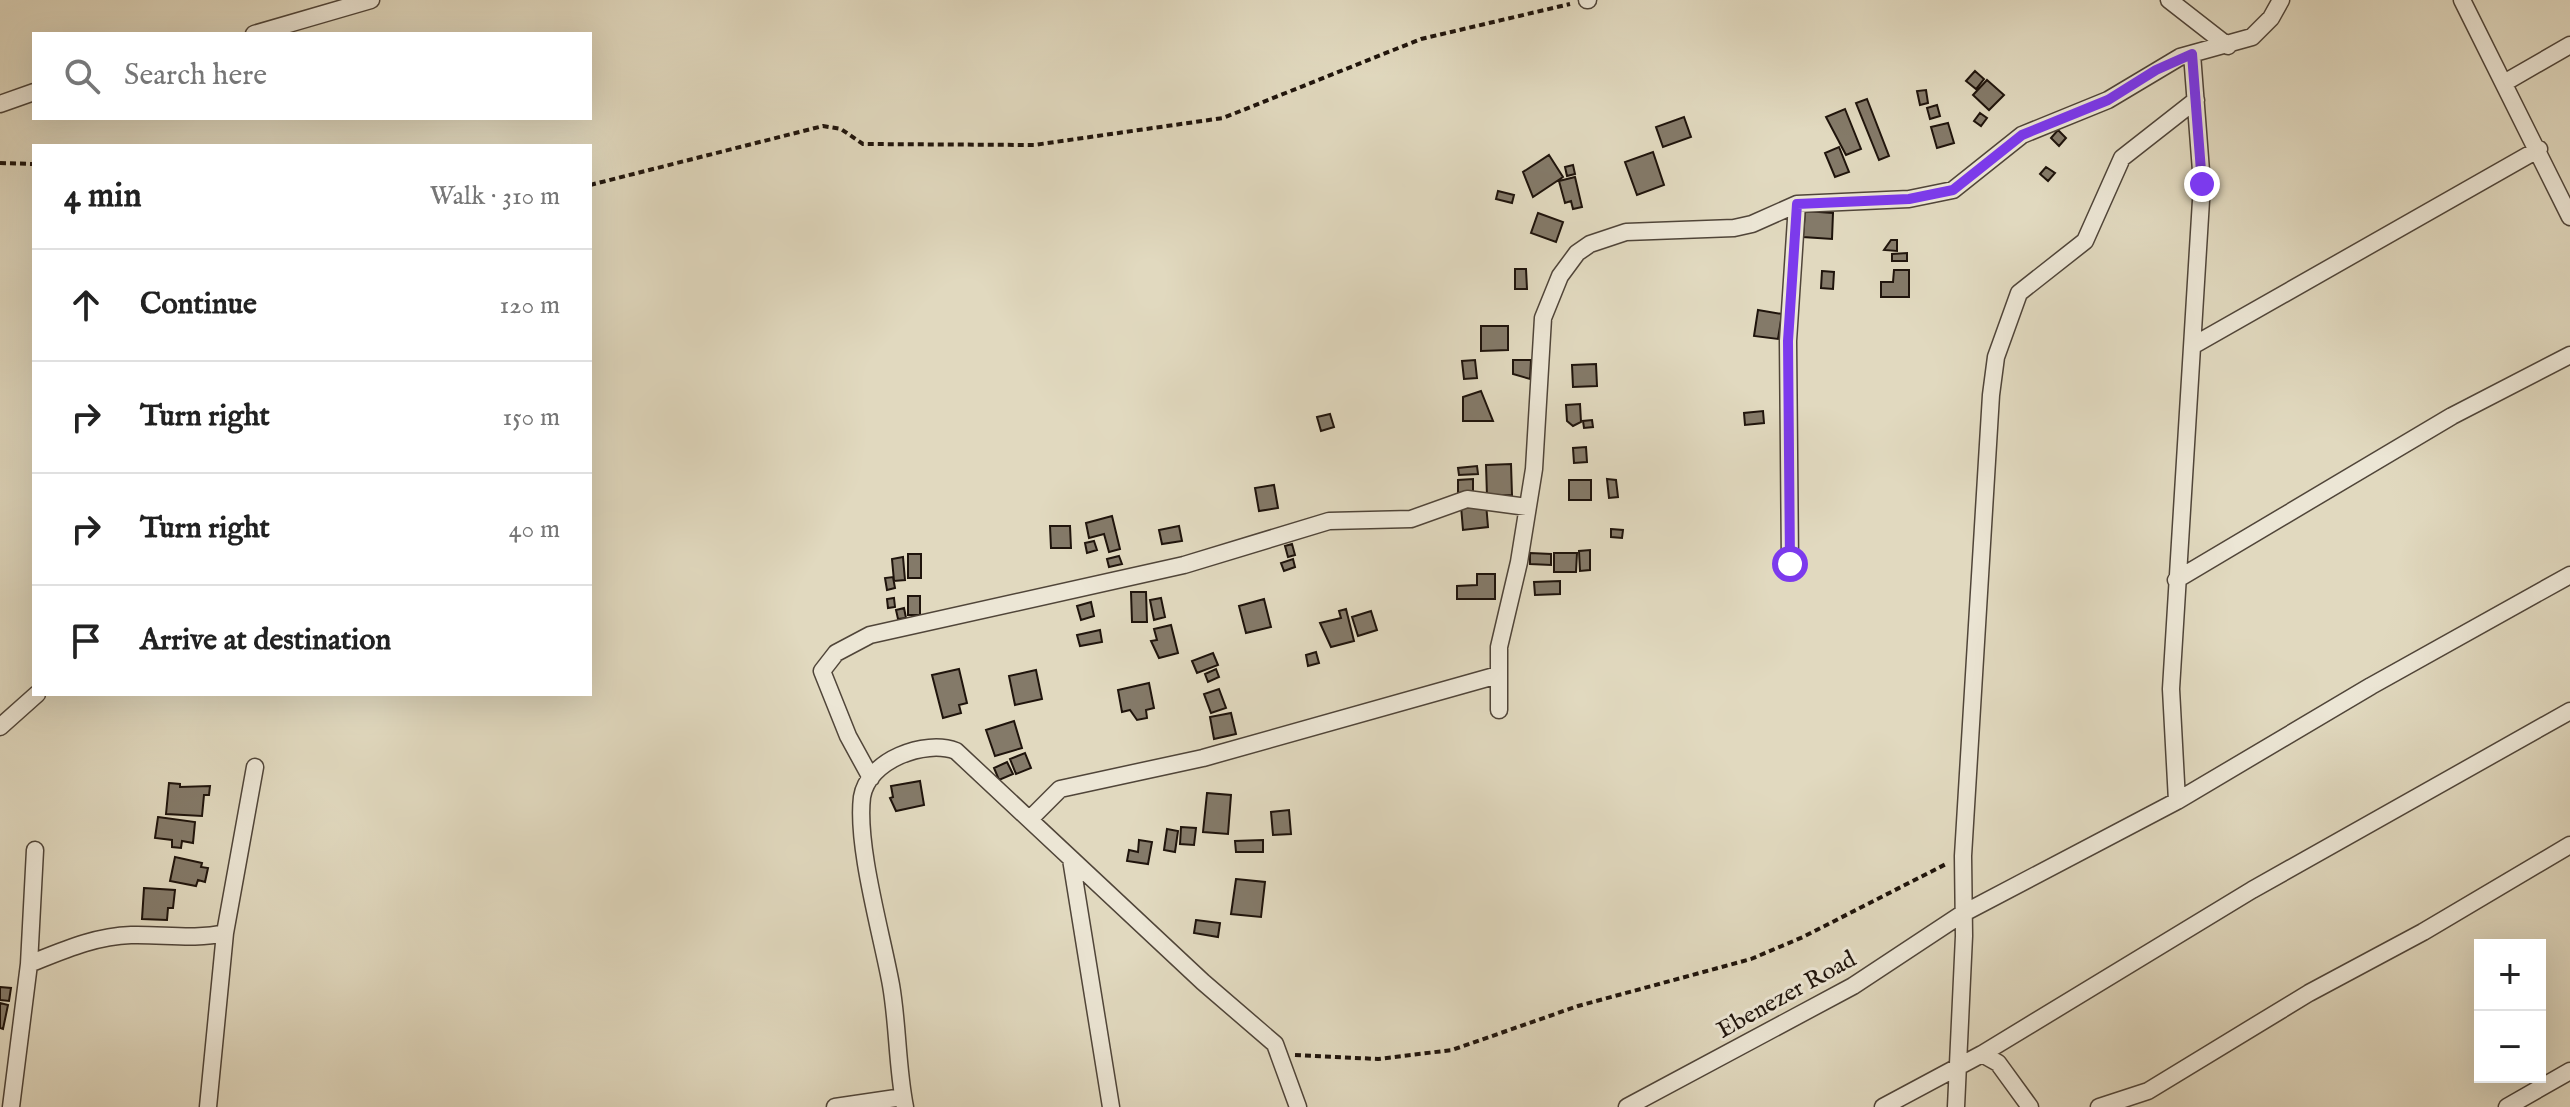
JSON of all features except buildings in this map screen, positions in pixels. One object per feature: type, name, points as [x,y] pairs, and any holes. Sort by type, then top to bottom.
[{"type":"street","points":[[261,32],[371,0]]},
{"type":"street","points":[[2169,0],[2228,46]]},
{"type":"street","points":[[1499,710],[1499,647],[1534,469],[1543,318],[1554,287],[1577,253],[1609,236],[1626,232],[1734,228],[1752,224],[1797,204],[1909,199],[1953,190],[2022,135],[2108,100],[2156,70],[2192,54],[2252,37],[2271,18],[2281,0]]},
{"type":"street","points":[[2462,0],[2539,149],[2570,217]]},
{"type":"street","points":[[2504,83],[2570,45]]},
{"type":"street","points":[[2177,801],[2171,689],[2202,184],[2192,54]]},
{"type":"street","points":[[0,104],[32,93]]},
{"type":"street","points":[[1956,1107],[1963,856],[1991,395],[1996,357],[2019,293],[2085,241],[2122,158],[2196,100]]},
{"type":"street","points":[[2194,345],[2539,149]]},
{"type":"street","points":[[1790,564],[1788,341],[1797,204]]},
{"type":"street","points":[[2176,580],[2463,410],[2570,355]]},
{"type":"street","points":[[871,778],[848,736],[822,671],[836,653],[870,635],[1184,565],[1329,521],[1411,519],[1467,499],[1527,507]]},
{"type":"street","name":"Ebenezer Road","points":[[1627,1107],[1853,986],[1962,914],[2177,801],[2371,686],[2570,575]]},
{"type":"street","points":[[1031,818],[1060,789],[1203,758],[1498,675]]},
{"type":"street","points":[[0,727],[35,696]]},
{"type":"street","points":[[1883,1107],[1982,1054],[2252,890],[2567,718]]},
{"type":"street","points":[[835,1107],[904,1102],[893,998],[863,825],[862,797],[881,766],[902,755],[933,747],[951,749],[1031,818],[1071,859],[1262,1032],[1281,1053],[1298,1107]]},
{"type":"street","points":[[208,1107],[225,933],[255,767]]},
{"type":"street","points":[[2099,1107],[2148,1099],[2309,993],[2423,932],[2570,845]]},
{"type":"street","points":[[11,1107],[29,964],[35,850]]},
{"type":"street","points":[[1071,859],[1111,1107]]},
{"type":"street","points":[[29,964],[91,940],[129,935],[209,937],[225,933]]},
{"type":"street","points":[[1982,1054],[1998,1063],[2030,1107]]},
{"type":"street","points":[[2507,1107],[2570,1071]]},
{"type":"path","points":[[592,184],[823,126],[841,129],[863,144],[1034,145],[1223,118],[1421,39],[1588,0]]},
{"type":"path","points":[[0,163],[32,164]]},
{"type":"path","points":[[1281,1053],[1331,1059],[1378,1059],[1452,1050],[1578,1006],[1751,959],[1803,937],[1963,856]]},
{"type":"route","points":[[1790,564],[1788,341],[1797,204],[1909,199],[1953,190],[2022,135],[2108,100],[2156,70],[2192,54],[2202,184]]}]
